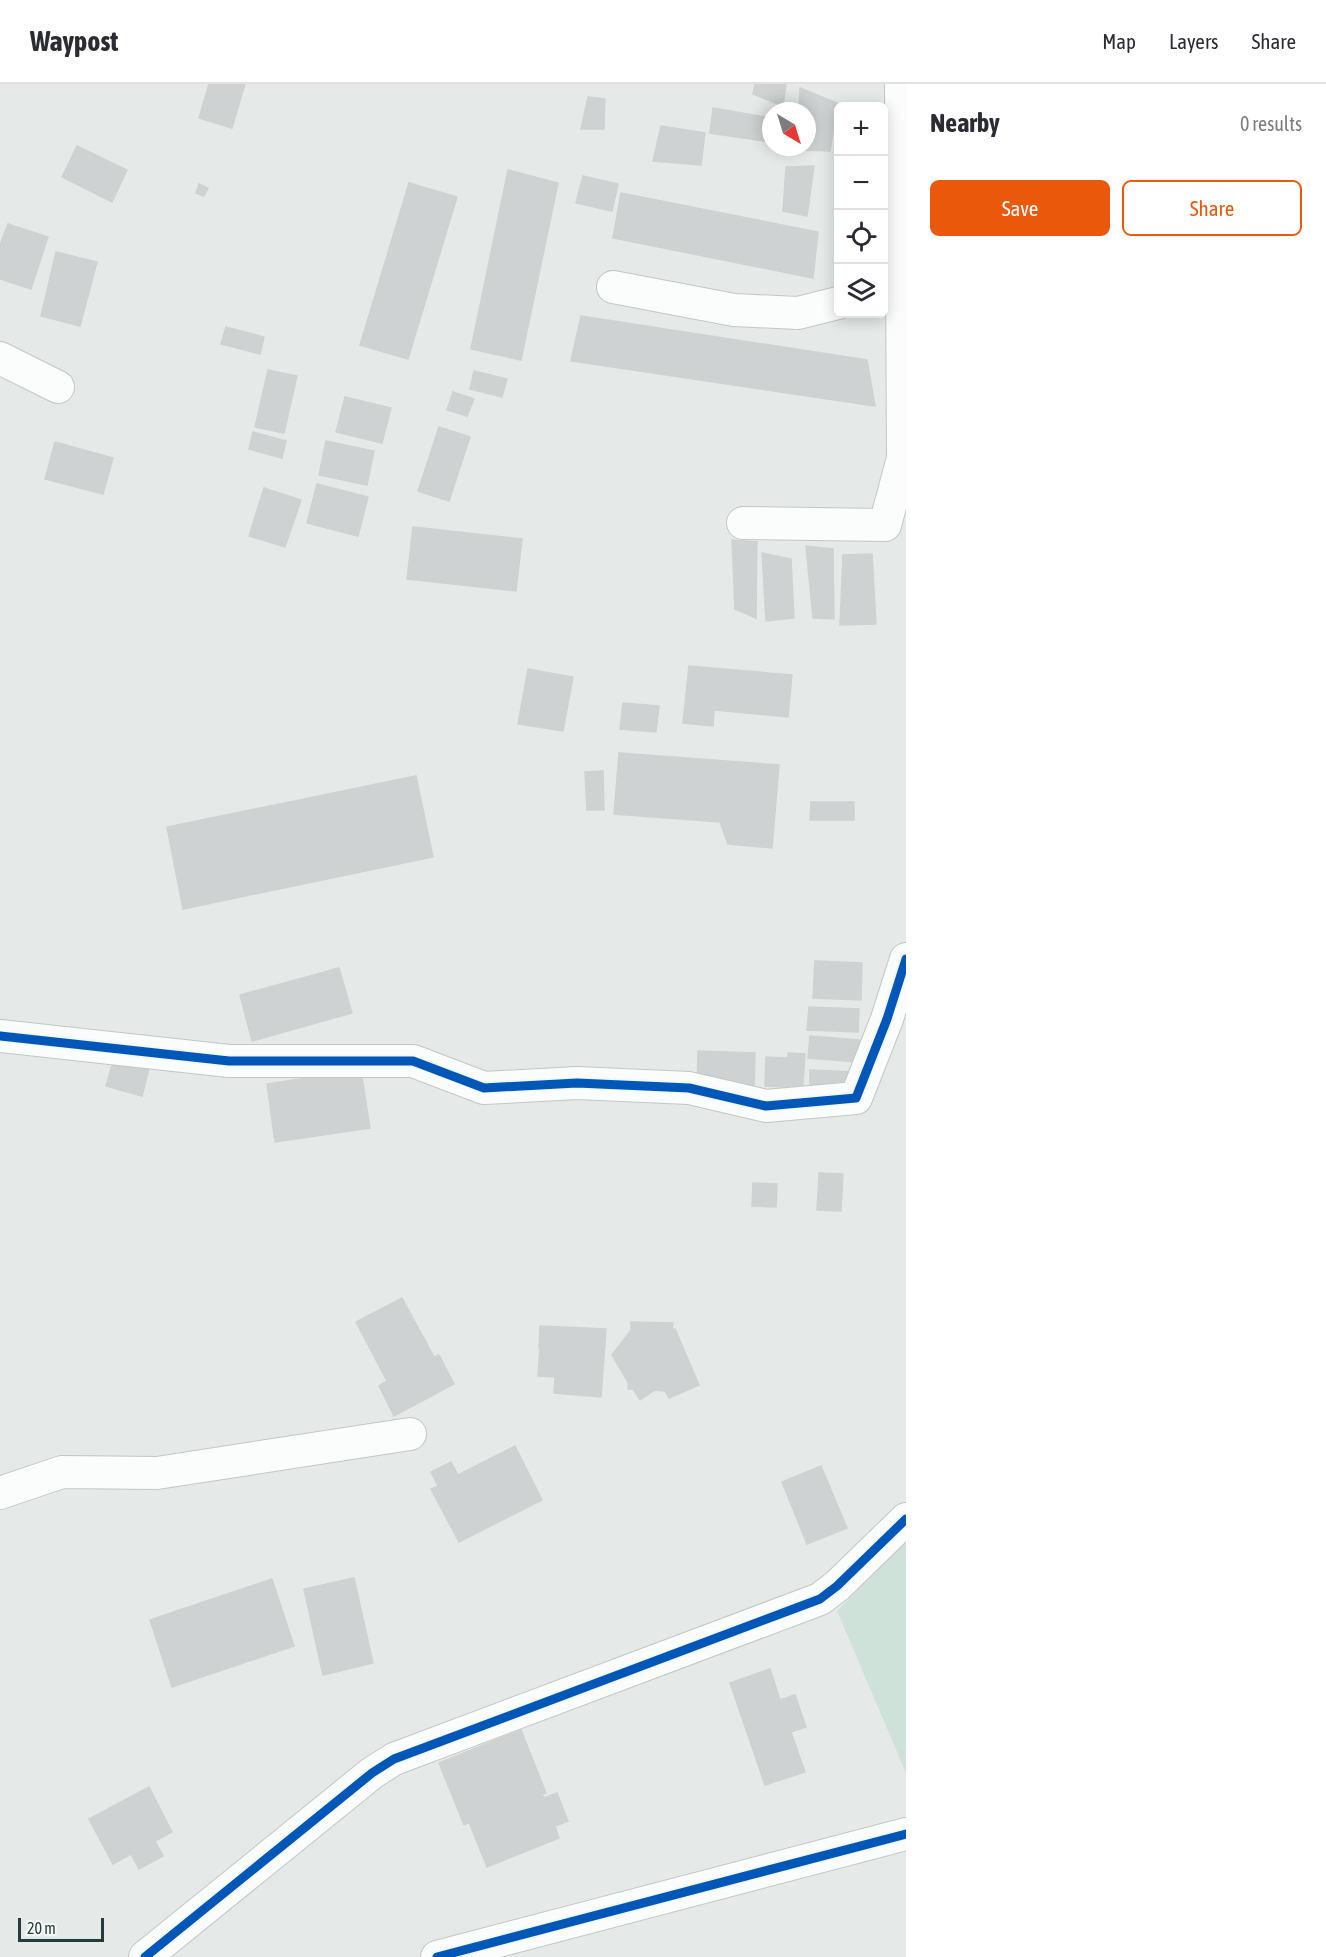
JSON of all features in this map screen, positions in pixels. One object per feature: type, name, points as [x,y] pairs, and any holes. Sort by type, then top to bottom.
[{"type":"street","points":[[743,523],[885,525],[904,458],[893,272],[901,84]]},
{"type":"street","points":[[614,287],[734,309],[798,313],[834,304]]},
{"type":"street","points":[[0,358],[58,387]]},
{"type":"street","points":[[0,1036],[229,1061],[413,1061],[484,1088],[577,1083],[689,1088],[766,1106],[856,1098],[887,1019],[906,959]]},
{"type":"street","points":[[0,1492],[62,1472],[157,1473],[410,1434]]},
{"type":"street","points":[[145,1957],[372,1773],[394,1760],[820,1599],[837,1586],[906,1519]]},
{"type":"street","points":[[438,1957],[906,1834]]},
{"type":"shaded area","points":[[906,1541],[906,1773],[837,1611]]},
{"type":"building","points":[[209,84],[245,84],[232,128],[199,118]]},
{"type":"building","points":[[755,84],[786,84],[784,102],[773,102],[753,94]]},
{"type":"building","points":[[800,88],[835,102],[830,151],[816,151],[816,102],[799,102]]},
{"type":"building","points":[[588,97],[605,99],[604,129],[581,129]]},
{"type":"building","points":[[713,108],[762,116],[762,141],[710,133]]},
{"type":"building","points":[[661,126],[705,133],[701,165],[653,161]]},
{"type":"building","points":[[77,146],[127,170],[112,202],[62,177]]},
{"type":"building","points":[[814,166],[807,216],[783,211],[786,167]]},
{"type":"building","points":[[508,170],[558,183],[521,360],[471,349]]},
{"type":"building","points":[[583,176],[618,184],[612,211],[576,203]]},
{"type":"building","points":[[409,183],[457,197],[408,359],[360,345]]},
{"type":"building","points":[[199,184],[208,188],[204,196],[196,193]]},
{"type":"building","points":[[621,193],[818,232],[813,278],[613,238]]},
{"type":"building","points":[[8,224],[48,237],[31,289],[0,279],[0,245]]},
{"type":"building","points":[[56,252],[97,262],[80,326],[41,316]]},
{"type":"building","points":[[581,316],[867,360],[875,406],[571,361]]},
{"type":"building","points":[[226,327],[264,337],[260,354],[221,344]]},
{"type":"building","points":[[268,370],[297,376],[284,433],[255,427]]},
{"type":"building","points":[[474,371],[507,379],[502,397],[470,389]]},
{"type":"building","points":[[453,392],[474,399],[467,416],[447,410]]},
{"type":"building","points":[[345,397],[391,408],[382,443],[336,432]]},
{"type":"building","points":[[439,427],[470,437],[449,501],[418,491]]},
{"type":"building","points":[[253,432],[286,441],[282,458],[249,449]]},
{"type":"building","points":[[326,441],[374,451],[367,485],[319,475]]},
{"type":"building","points":[[55,442],[113,458],[103,494],[45,479]]},
{"type":"building","points":[[317,484],[368,497],[358,536],[307,523]]},
{"type":"building","points":[[264,488],[301,500],[285,547],[249,536]]},
{"type":"building","points":[[413,527],[522,539],[516,591],[407,579]]},
{"type":"building","points":[[732,540],[757,542],[756,618],[735,609]]},
{"type":"building","points":[[806,546],[833,549],[834,619],[813,618]]},
{"type":"building","points":[[762,553],[791,559],[794,618],[766,621]]},
{"type":"building","points":[[872,554],[876,624],[840,625],[843,555]]},
{"type":"building","points":[[689,666],[792,675],[788,717],[714,710],[713,726],[683,723]]},
{"type":"building","points":[[528,669],[573,677],[563,731],[518,724]]},
{"type":"building","points":[[623,703],[659,706],[656,732],[620,729]]},
{"type":"building","points":[[619,753],[779,765],[772,848],[728,844],[720,822],[614,814]]},
{"type":"building","points":[[603,771],[604,810],[587,810],[585,772]]},
{"type":"building","points":[[416,776],[433,857],[183,909],[167,827]]},
{"type":"building","points":[[811,802],[854,802],[854,820],[810,820]]},
{"type":"building","points":[[815,961],[862,963],[861,1000],[813,998]]},
{"type":"building","points":[[339,968],[352,1013],[252,1041],[240,995]]},
{"type":"building","points":[[809,1007],[859,1009],[858,1032],[807,1030]]},
{"type":"building","points":[[810,1036],[859,1040],[857,1062],[808,1058]]},
{"type":"building","points":[[698,1051],[755,1053],[754,1091],[697,1089]]},
{"type":"building","points":[[788,1053],[805,1054],[802,1097],[785,1096],[786,1087],[765,1086],[766,1057],[788,1058]]},
{"type":"building","points":[[114,1059],[149,1068],[142,1096],[106,1086]]},
{"type":"building","points":[[361,1070],[370,1128],[275,1142],[267,1084]]},
{"type":"building","points":[[810,1070],[856,1072],[855,1092],[810,1091]]},
{"type":"building","points":[[819,1173],[843,1174],[841,1211],[817,1210]]},
{"type":"building","points":[[753,1183],[777,1184],[776,1207],[752,1206]]},
{"type":"building","points":[[402,1298],[434,1357],[439,1355],[454,1384],[394,1416],[379,1386],[387,1381],[356,1322]]},
{"type":"building","points":[[631,1322],[673,1323],[672,1330],[675,1329],[699,1385],[669,1398],[665,1391],[655,1390],[640,1400],[633,1389],[628,1389],[628,1382],[612,1355],[631,1330]]},
{"type":"building","points":[[540,1326],[606,1329],[601,1397],[554,1393],[555,1377],[538,1376]]},
{"type":"building","points":[[515,1446],[542,1500],[459,1542],[431,1489],[438,1486],[431,1472],[451,1462],[458,1475]]},
{"type":"building","points":[[821,1466],[847,1528],[807,1544],[782,1482]]},
{"type":"building","points":[[354,1578],[373,1663],[323,1675],[304,1589]]},
{"type":"building","points":[[272,1579],[294,1646],[172,1687],[150,1620]]},
{"type":"building","points":[[770,1669],[780,1700],[795,1695],[806,1727],[791,1732],[805,1772],[765,1785],[730,1683]]},
{"type":"building","points":[[521,1730],[546,1793],[542,1794],[544,1798],[557,1793],[568,1821],[555,1826],[559,1838],[487,1867],[469,1822],[464,1825],[439,1763]]},
{"type":"building","points":[[149,1787],[172,1832],[155,1841],[163,1856],[139,1869],[131,1854],[113,1864],[89,1819]]},
{"type":"cycle path","points":[[0,1036],[229,1061],[413,1061],[484,1088],[577,1083],[689,1088],[766,1106],[856,1098],[887,1019],[906,959]]},
{"type":"cycle path","points":[[145,1957],[372,1773],[394,1759],[820,1599],[837,1586],[906,1519]]},
{"type":"cycle path","points":[[437,1957],[906,1834]]}]
